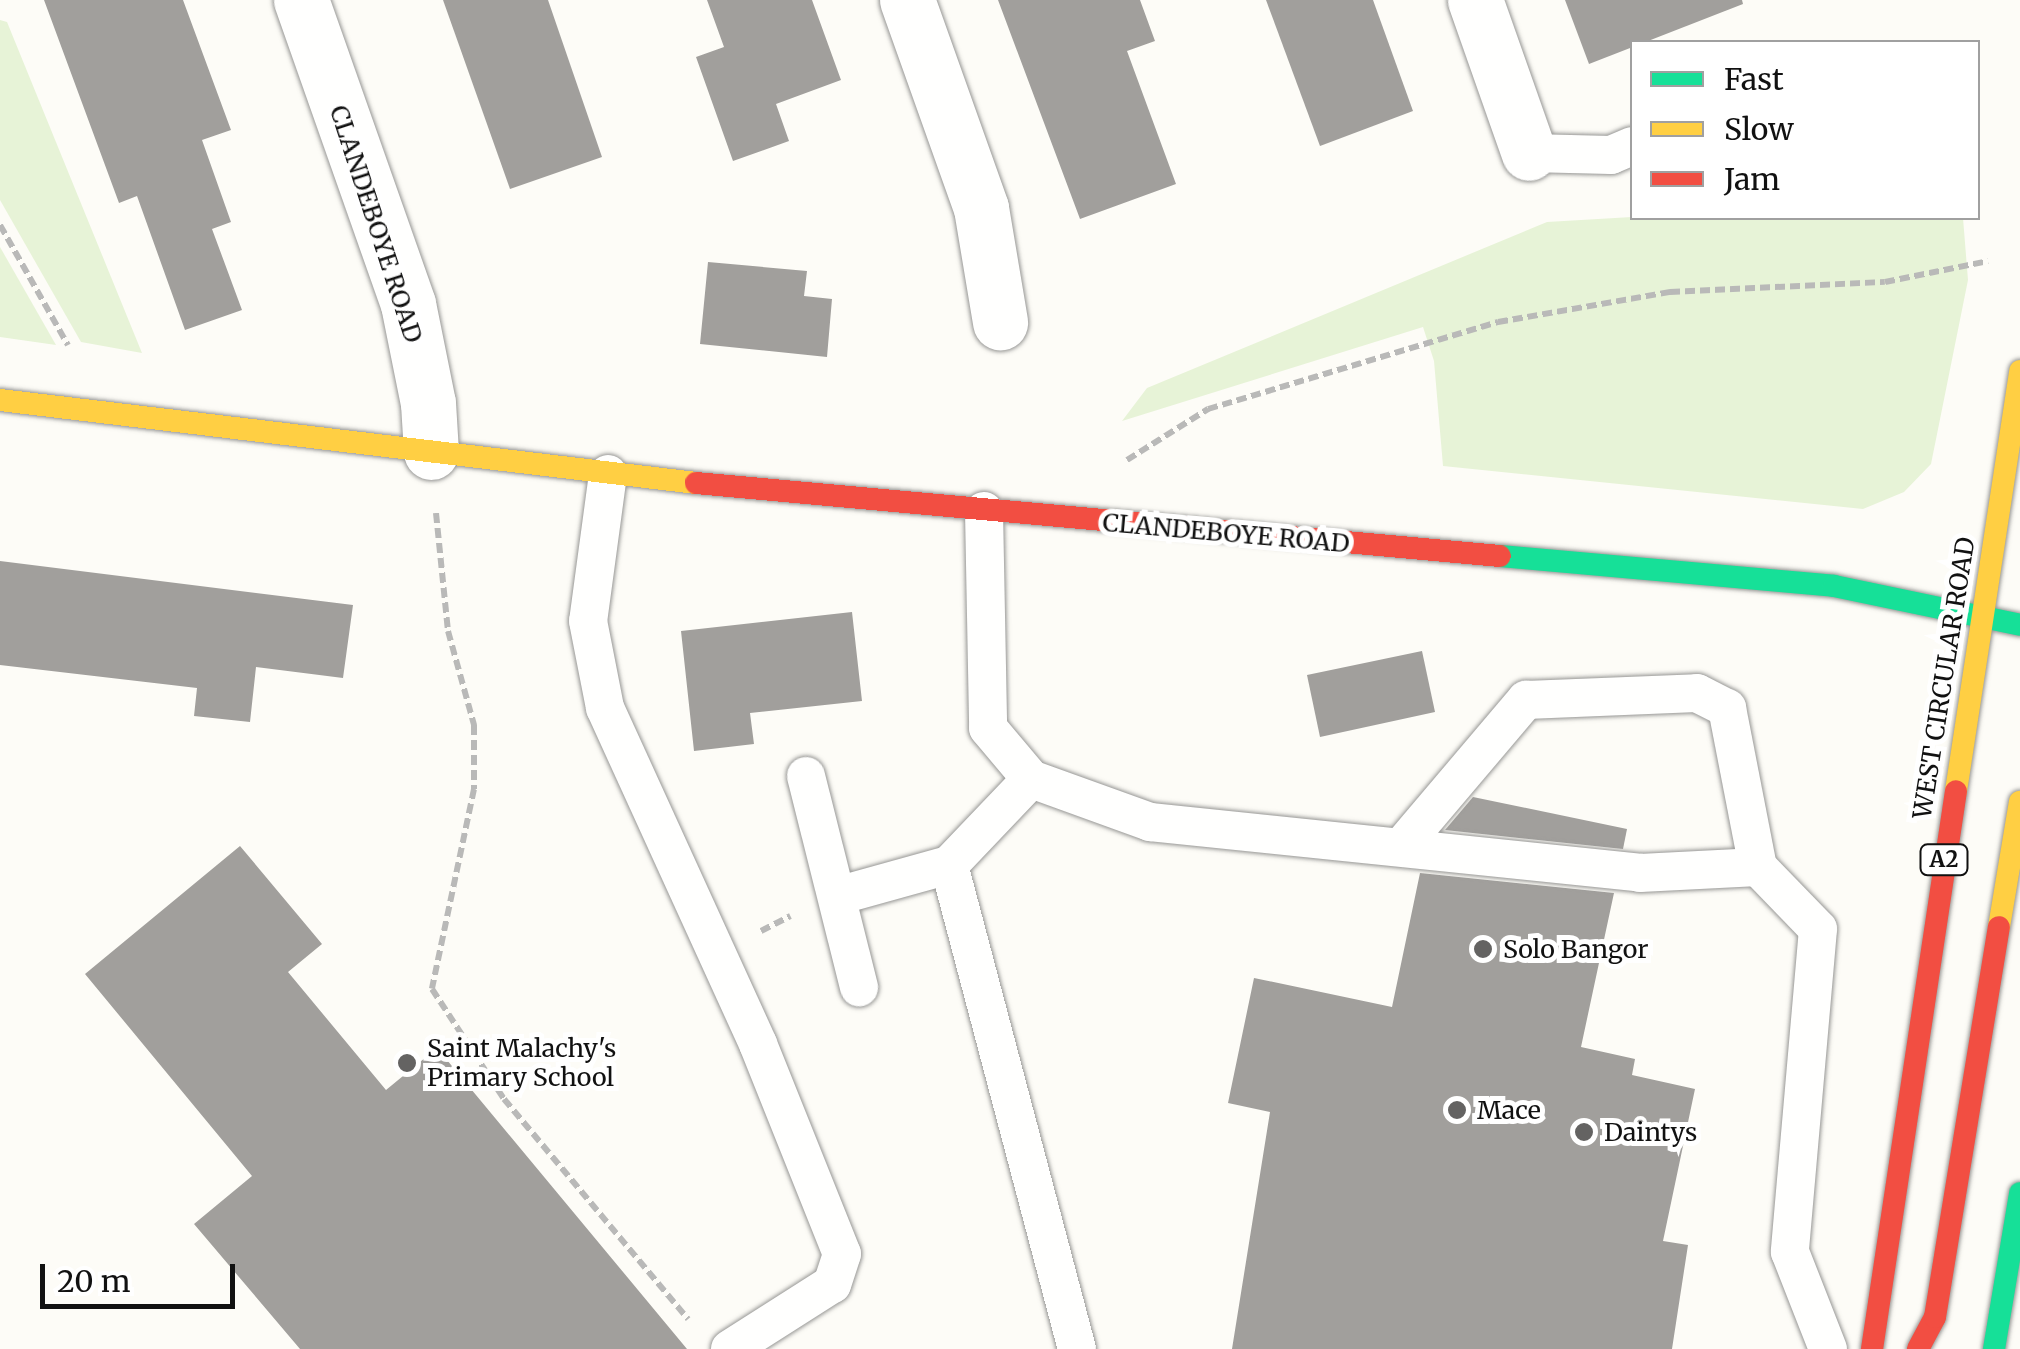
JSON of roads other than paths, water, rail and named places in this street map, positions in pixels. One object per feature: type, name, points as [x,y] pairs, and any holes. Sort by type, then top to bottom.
[{"type":"main road","name":"WEST CIRCULAR ROAD","points":[[1872,1349],[2020,371]]},
{"type":"main road","name":"CLANDEBOYE ROAD","points":[[0,400],[608,474],[1834,586],[2020,625]]},
{"type":"main road","points":[[1918,1349],[1935,1317],[2020,802]]},
{"type":"main road","points":[[1994,1349],[2020,1193]]},
{"type":"street","name":"CLANDEBOYE ROAD","points":[[301,0],[408,304],[428,403],[431,452]]},
{"type":"street","points":[[908,0],[981,208],[1000,322]]},
{"type":"street","points":[[1475,0],[1529,152]]},
{"type":"lane","points":[[1529,152],[1611,156],[1630,147]]},
{"type":"lane","points":[[608,474],[588,621],[604,708],[722,967],[842,1254],[832,1284],[716,1342]]},
{"type":"lane","points":[[984,511],[988,728],[1031,779],[1150,822],[1640,873],[1758,867]]},
{"type":"lane","points":[[1402,846],[1526,700],[1698,693],[1727,708],[1758,867],[1818,929],[1790,1252],[1828,1349]]},
{"type":"lane","points":[[806,776],[859,988]]},
{"type":"lane","points":[[837,896],[950,865],[1031,779]]},
{"type":"lane","points":[[950,865],[1077,1349]]},
{"type":"place","name":"Solo Bangor","points":[[1483,949]]},
{"type":"place","name":"Saint Malachy's Primary School","points":[[407,1063]]},
{"type":"place","name":"Mace","points":[[1457,1110]]},
{"type":"place","name":"Daintys","points":[[1584,1132]]}]
